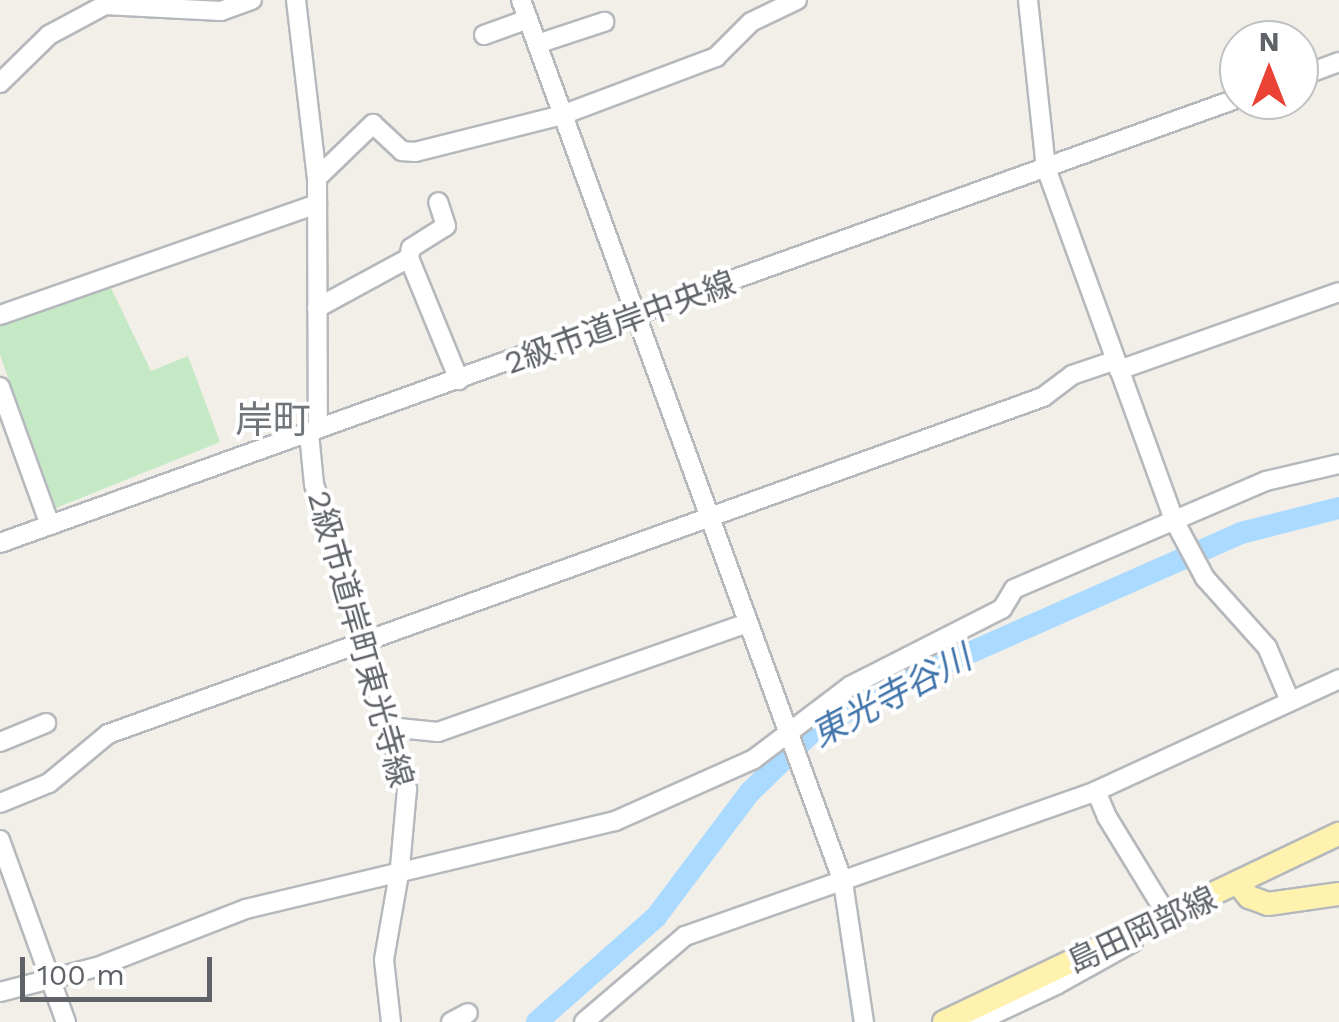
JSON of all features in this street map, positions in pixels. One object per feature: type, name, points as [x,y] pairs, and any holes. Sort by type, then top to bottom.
[{"type":"main road","name":"島田岡部線","points":[[944,1022],[1339,834]]},
{"type":"main road","points":[[1238,885],[1249,897],[1268,904],[1339,894]]},
{"type":"street","points":[[0,84],[49,35],[105,5],[221,11],[252,0]]},
{"type":"street","name":"2級市道岸町東光寺線","points":[[296,0],[317,178],[314,484],[406,789],[400,868],[384,960],[391,1022]]},
{"type":"street","points":[[521,0],[843,882],[864,1022]]},
{"type":"street","points":[[317,178],[373,124],[402,151],[415,152],[562,115],[716,57],[752,22],[797,0]]},
{"type":"street","points":[[1028,0],[1046,168],[1176,525],[1205,578],[1255,628],[1290,700]]},
{"type":"street","points":[[484,35],[528,18]]},
{"type":"street","points":[[537,44],[604,22]]},
{"type":"street","name":"2級市道岸中央線","points":[[0,543],[1219,105]]},
{"type":"street","points":[[438,202],[446,226],[412,248],[409,258],[459,380]]},
{"type":"street","points":[[0,314],[317,204]]},
{"type":"street","points":[[318,308],[409,258]]},
{"type":"street","points":[[0,803],[49,783],[108,734],[1043,397],[1072,375],[1118,365],[1339,292]]},
{"type":"street","points":[[0,387],[50,525]]},
{"type":"street","points":[[0,992],[51,980],[246,909],[400,868],[615,821],[754,759],[850,686],[1002,609],[1014,590],[1176,525],[1266,481],[1339,464]]},
{"type":"street","points":[[389,727],[438,732],[747,623]]},
{"type":"street","points":[[584,1022],[686,936],[1096,791],[1339,679]]},
{"type":"street","points":[[0,742],[46,723]]},
{"type":"street","points":[[977,1022],[1058,984],[1169,918],[1107,818],[1096,791]]},
{"type":"street","points":[[0,840],[66,1022]]},
{"type":"green space","points":[[110,286],[151,371],[188,356],[220,442],[56,508],[0,355],[0,326]]},
{"type":"waterway","name":"東光寺谷川","points":[[537,1022],[656,917],[750,792],[816,728],[892,687],[1241,533],[1339,508]]},
{"type":"waterway","points":[[798,785],[832,879]]},
{"type":"waterway","points":[[835,888],[854,1022]]},
{"type":"district","name":"岸町","points":[[273,421]]}]
